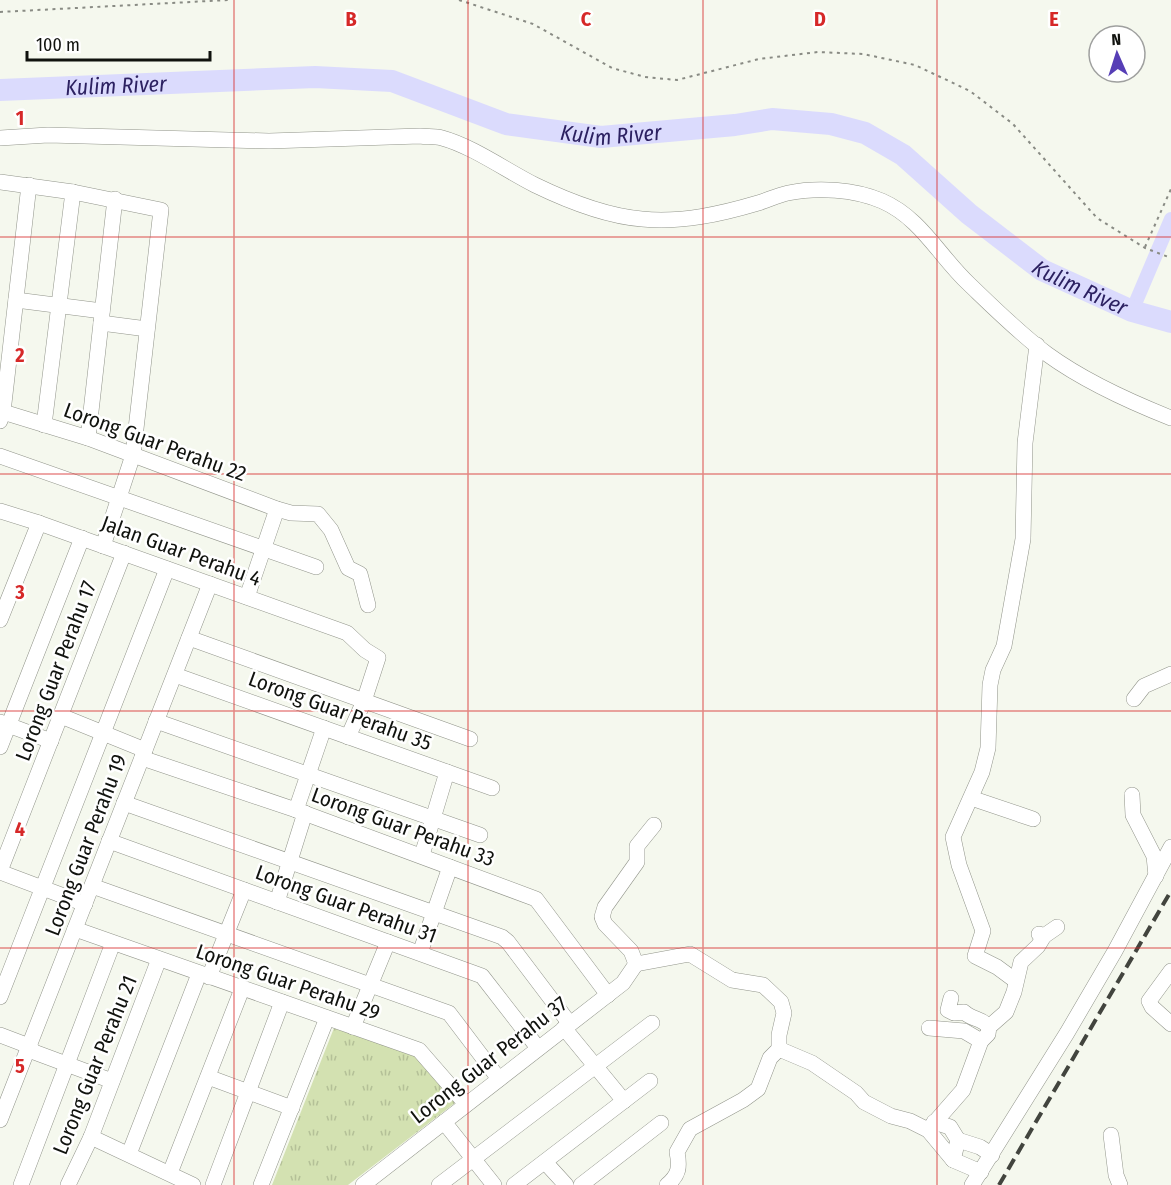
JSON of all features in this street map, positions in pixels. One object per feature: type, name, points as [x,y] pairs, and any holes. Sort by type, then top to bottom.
[{"type":"street","points":[[0,138],[48,135],[270,141],[420,136],[441,138],[457,143],[536,186],[573,201],[610,215],[644,219],[683,219],[726,211],[788,193],[847,191],[881,201],[904,214],[921,228],[967,282],[1037,345],[1095,384],[1171,418]]},
{"type":"street","points":[[0,182],[115,199],[161,210],[133,455],[103,546]]},
{"type":"street","points":[[2,416],[6,334],[16,300],[29,185]]},
{"type":"street","points":[[44,425],[73,192]]},
{"type":"street","points":[[88,438],[115,199]]},
{"type":"street","points":[[16,300],[59,306],[147,329]]},
{"type":"street","points":[[1016,981],[998,967],[975,956],[983,931],[959,866],[953,837],[982,772],[988,748],[990,685],[993,670],[1004,646],[1023,539],[1025,443],[1037,345]]},
{"type":"street","name":"Lorong Guar Perahu 22","points":[[2,416],[88,438],[284,511],[318,514],[331,530],[348,568],[360,574],[368,606]]},
{"type":"street","points":[[0,456],[316,567]]},
{"type":"street","name":"Jalan Guar Perahu 4","points":[[0,511],[347,633],[364,650],[378,658],[364,701]]},
{"type":"street","points":[[247,597],[263,548],[284,511]]},
{"type":"street","points":[[0,620],[39,523]]},
{"type":"street","points":[[0,747],[4,723],[82,538]]},
{"type":"street","name":"Lorong Guar Perahu 17","points":[[0,872],[124,553]]},
{"type":"street","points":[[0,997],[167,569]]},
{"type":"street","name":"Lorong Guar Perahu 19","points":[[0,1120],[210,584]]},
{"type":"street","points":[[189,638],[470,740]]},
{"type":"street","points":[[1134,699],[1144,686],[1171,674]]},
{"type":"street","name":"Lorong Guar Perahu 35","points":[[175,675],[492,788]]},
{"type":"street","points":[[348,737],[364,701]]},
{"type":"street","name":"Lorong Guar Perahu 33","points":[[61,716],[144,754],[536,899],[608,994]]},
{"type":"street","points":[[156,721],[480,836]]},
{"type":"street","points":[[4,723],[51,741]]},
{"type":"street","points":[[277,902],[290,862],[309,775],[324,728]]},
{"type":"street","points":[[422,855],[447,772]]},
{"type":"street","points":[[1132,795],[1133,815],[1154,856],[1156,876]]},
{"type":"street","points":[[971,798],[1033,819]]},
{"type":"street","points":[[124,803],[502,938],[508,942],[595,1066],[624,1101]]},
{"type":"street","points":[[654,825],[637,846],[637,862],[605,907],[602,918],[604,924],[631,951],[636,964],[690,954],[732,980],[763,985],[781,1002],[784,1013],[779,1035],[779,1049],[770,1058],[758,1089],[743,1100],[690,1129],[676,1152],[680,1165],[678,1174],[669,1183]]},
{"type":"street","points":[[972,1185],[1115,951],[1156,876],[1171,845],[1145,836]]},
{"type":"street","name":"Lorong Guar Perahu 31","points":[[109,841],[482,976],[538,1048]]},
{"type":"street","points":[[420,953],[450,867]]},
{"type":"street","points":[[0,872],[85,904]]},
{"type":"street","points":[[92,886],[448,1013],[499,1079]]},
{"type":"street","points":[[129,1154],[204,975],[226,934],[244,890]]},
{"type":"street","points":[[931,1126],[963,1090],[985,1034],[1006,1012],[1021,962],[1038,946],[1042,935],[1058,927]]},
{"type":"street","name":"Lorong Guar Perahu 29","points":[[75,928],[159,960],[419,1050],[466,1104]]},
{"type":"street","points":[[353,1027],[388,942]]},
{"type":"street","points":[[21,1185],[113,943]]},
{"type":"street","name":"Lorong Guar Perahu 21","points":[[74,1183],[159,960]]},
{"type":"street","name":"Lorong Guar Perahu 37","points":[[363,1185],[623,983],[636,964]]},
{"type":"street","points":[[1171,971],[1149,1001],[1152,1007],[1171,1024]]},
{"type":"street","points":[[170,1173],[242,989]]},
{"type":"street","points":[[951,998],[948,1010],[954,1013],[964,1012],[968,1016],[984,1021],[985,1034]]},
{"type":"street","points":[[213,1185],[282,1002]]},
{"type":"street","points":[[261,1185],[327,1018]]},
{"type":"street","points":[[439,1185],[652,1023]]},
{"type":"street","points":[[929,1028],[985,1034]]},
{"type":"street","points":[[0,1035],[29,1046],[34,1052],[112,1082]]},
{"type":"street","points":[[779,1049],[812,1063],[856,1093],[864,1102],[891,1116],[931,1126],[950,1127],[958,1140],[992,1155]]},
{"type":"street","points":[[208,1077],[292,1108]]},
{"type":"street","points":[[514,1185],[650,1081]]},
{"type":"street","points":[[444,1122],[494,1185]]},
{"type":"street","points":[[581,1185],[661,1123]]},
{"type":"street","points":[[931,1126],[953,1160],[981,1172]]},
{"type":"street","points":[[1111,1135],[1116,1175],[1120,1185]]},
{"type":"street","points":[[91,1137],[193,1185]]},
{"type":"street","points":[[953,1160],[958,1140]]},
{"type":"street","points":[[545,1162],[566,1185]]},
{"type":"path","points":[[0,12],[228,0]]},
{"type":"path","points":[[459,0],[533,24],[612,68],[645,77],[677,80],[759,59],[818,51],[863,54],[915,65],[970,91],[1013,124],[1097,218],[1145,248],[1171,258]]},
{"type":"path","points":[[1145,248],[1171,189]]},
{"type":"green space","points":[[334,1028],[416,1055],[455,1103],[348,1185],[272,1185]]},
{"type":"waterway","name":"Kulim River","points":[[0,90],[315,77],[392,81],[506,124],[601,137],[735,125],[772,119],[831,124],[865,133],[903,155],[969,214],[1042,270],[1132,311],[1171,322]]},
{"type":"waterway","points":[[1132,311],[1171,219]]},
{"type":"railway","points":[[999,1185],[1171,891]]}]
